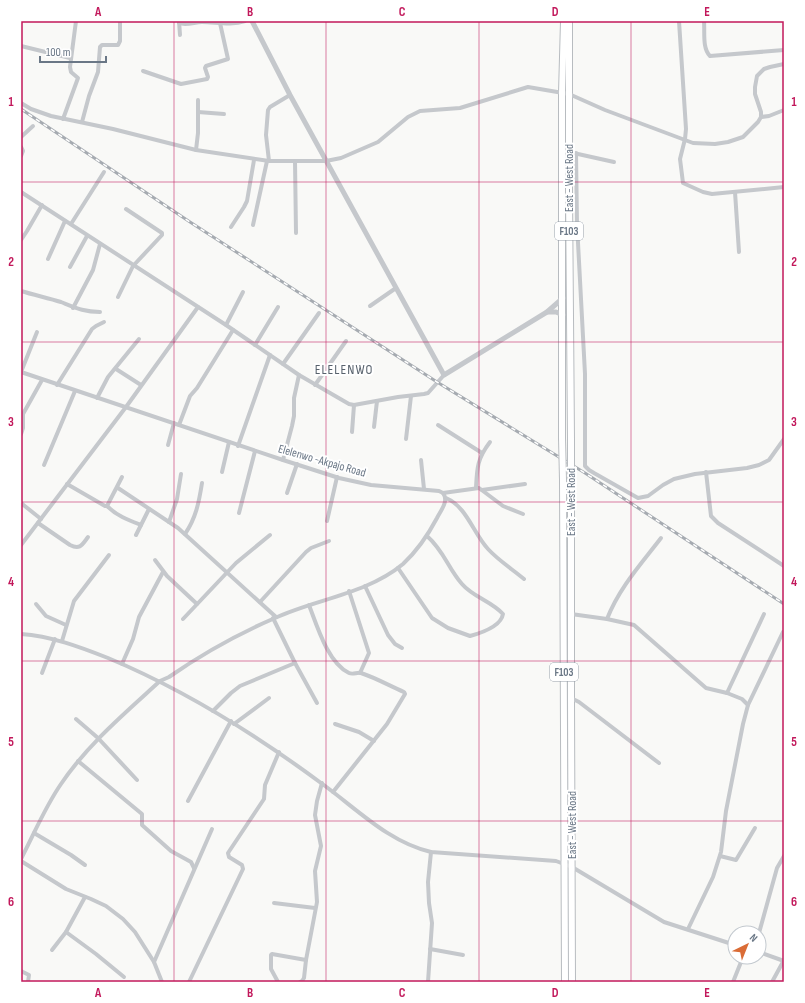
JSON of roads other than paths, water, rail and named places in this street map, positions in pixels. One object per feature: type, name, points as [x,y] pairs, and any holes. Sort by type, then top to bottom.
[{"type":"main road","name":"East - West Road","points":[[564,21],[562,93],[562,438],[565,982]]},
{"type":"main road","name":"East - West Road","points":[[569,21],[572,982]]},
{"type":"street","points":[[63,119],[77,80],[76,76],[71,72],[70,58],[76,21]]},
{"type":"street","points":[[82,122],[89,96],[98,72],[100,47],[102,45],[118,45],[120,41],[120,21]]},
{"type":"street","points":[[180,35],[179,22],[183,24],[201,22],[235,24],[245,21]]},
{"type":"street","points":[[252,21],[326,161],[444,375]]},
{"type":"street","points":[[679,21],[685,111],[685,139],[680,159],[683,183],[703,192],[712,194],[784,187]]},
{"type":"street","points":[[704,21],[706,52],[710,56],[784,50]]},
{"type":"street","points":[[143,71],[181,84],[207,79],[206,66],[228,58],[220,23]]},
{"type":"street","points":[[21,46],[70,58]]},
{"type":"street","points":[[21,103],[41,113],[63,119],[114,129],[196,150],[254,160],[295,162],[326,161],[341,158],[378,142],[408,117],[420,111],[460,108],[528,87],[569,94],[605,110],[693,142],[715,144],[728,142],[743,137],[754,127],[761,117],[761,112],[755,94],[757,76],[764,69],[784,64]]},
{"type":"street","points":[[253,225],[268,161],[266,135],[268,110],[270,107],[290,94]]},
{"type":"street","points":[[196,150],[198,133],[198,100]]},
{"type":"street","points":[[761,117],[769,116],[784,110]]},
{"type":"street","points":[[198,112],[224,114]]},
{"type":"street","points":[[21,137],[33,126]]},
{"type":"street","points":[[21,147],[23,151],[21,156]]},
{"type":"street","points":[[569,152],[614,162]]},
{"type":"street","points":[[576,153],[577,222],[585,374],[585,466],[588,470],[638,498],[648,496],[674,479],[706,472],[747,468],[759,465],[769,460],[784,439]]},
{"type":"street","points":[[231,227],[247,201],[254,160]]},
{"type":"street","points":[[295,162],[296,233]]},
{"type":"street","points":[[71,224],[104,172]]},
{"type":"street","points":[[21,192],[226,325],[299,375],[344,402],[354,405],[424,394],[428,392],[444,375],[547,312],[563,298]]},
{"type":"street","points":[[735,192],[739,252]]},
{"type":"street","points":[[21,240],[42,205]]},
{"type":"street","points":[[118,297],[133,266],[162,235],[162,232],[126,209]]},
{"type":"street","points":[[48,259],[65,221]]},
{"type":"street","points":[[569,223],[577,222]]},
{"type":"street","points":[[70,267],[87,236]]},
{"type":"street","points":[[73,308],[92,270],[100,244]]},
{"type":"street","points":[[370,306],[396,288]]},
{"type":"street","points":[[21,291],[61,302],[85,312],[100,312]]},
{"type":"street","points":[[226,325],[243,292]]},
{"type":"street","points":[[21,545],[126,407],[198,307]]},
{"type":"street","points":[[255,345],[278,307]]},
{"type":"street","points":[[547,312],[563,314]]},
{"type":"street","points":[[283,364],[319,313]]},
{"type":"street","points":[[57,385],[92,330],[104,322]]},
{"type":"street","points":[[179,425],[190,396],[197,388],[233,330]]},
{"type":"street","points":[[21,372],[36,332]]},
{"type":"street","points":[[97,398],[108,377],[139,339]]},
{"type":"street","points":[[315,385],[346,341]]},
{"type":"street","points":[[238,446],[270,355]]},
{"type":"street","points":[[116,369],[141,385]]},
{"type":"street","name":"Elelenwo -Akpajo Road","points":[[21,372],[238,446],[337,477],[371,485],[424,489],[444,493]]},
{"type":"street","points":[[283,460],[293,421],[294,398],[299,375]]},
{"type":"street","points":[[21,434],[23,428],[23,414],[42,380]]},
{"type":"street","points":[[44,465],[75,391]]},
{"type":"street","points":[[406,439],[411,396]]},
{"type":"street","points":[[374,427],[377,401]]},
{"type":"street","points":[[352,432],[354,405]]},
{"type":"street","points":[[168,445],[174,423]]},
{"type":"street","points":[[438,425],[482,453]]},
{"type":"street","points":[[222,472],[229,442]]},
{"type":"street","points":[[476,488],[477,470],[482,453],[490,442]]},
{"type":"street","points":[[239,513],[255,451]]},
{"type":"street","points":[[421,460],[424,489]]},
{"type":"street","points":[[286,493],[297,464]]},
{"type":"street","points":[[706,472],[711,516],[718,524],[784,566]]},
{"type":"street","points":[[169,522],[177,499],[181,474]]},
{"type":"street","points":[[107,506],[118,488],[122,477]]},
{"type":"street","points":[[327,521],[337,477]]},
{"type":"street","points":[[185,534],[196,512],[202,483]]},
{"type":"street","points":[[67,484],[107,506],[123,518],[141,525]]},
{"type":"street","points":[[482,490],[525,484]]},
{"type":"street","points":[[118,488],[185,534],[260,602],[274,618],[316,703]]},
{"type":"street","points":[[162,982],[154,962],[129,924],[106,906],[91,898],[66,889],[21,860],[57,791],[78,761],[98,738],[160,681],[222,644],[274,618],[365,586],[398,568],[427,536],[444,504],[446,498],[444,493],[476,488],[482,490],[503,506],[523,514]]},
{"type":"street","points":[[446,498],[454,502],[462,511],[489,550],[524,579]]},
{"type":"street","points":[[21,503],[41,519]]},
{"type":"street","points":[[136,535],[149,509]]},
{"type":"street","points":[[38,523],[76,548],[79,547],[88,537]]},
{"type":"street","points":[[183,619],[227,572],[270,535]]},
{"type":"street","points":[[398,568],[432,618],[448,628],[473,635],[491,627],[501,620],[503,614],[497,608],[488,601],[467,590],[439,548],[427,536]]},
{"type":"street","points":[[607,619],[613,604],[627,581],[661,538]]},
{"type":"street","points":[[260,602],[306,552],[315,546],[329,541]]},
{"type":"street","points":[[62,641],[74,602],[109,555]]},
{"type":"street","points":[[155,560],[163,572],[197,604]]},
{"type":"street","points":[[122,664],[133,639],[139,616],[163,572]]},
{"type":"street","points":[[365,586],[388,635],[395,644],[402,648]]},
{"type":"street","points":[[349,591],[369,653],[360,673]]},
{"type":"street","points":[[36,604],[46,616],[66,625]]},
{"type":"street","points":[[309,605],[321,636],[333,658],[349,673],[360,673],[404,692],[405,694],[387,724],[333,792]]},
{"type":"street","points":[[571,614],[607,619],[634,625],[706,688],[727,693],[742,699],[748,705]]},
{"type":"street","points":[[727,693],[764,614]]},
{"type":"street","points":[[688,929],[713,878],[720,856],[726,811],[742,724],[748,705],[783,632]]},
{"type":"street","points":[[21,634],[62,641],[122,664],[160,681],[232,722],[279,752],[369,820],[393,836],[414,847],[430,852],[546,860],[565,864],[664,922],[727,942]]},
{"type":"street","points":[[42,673],[55,639]]},
{"type":"street","points":[[213,711],[240,686],[295,663]]},
{"type":"street","points":[[188,801],[232,722],[269,698]]},
{"type":"street","points":[[571,698],[579,702],[659,763]]},
{"type":"street","points":[[76,720],[98,738],[137,780]]},
{"type":"street","points":[[335,724],[360,732],[374,741]]},
{"type":"street","points":[[189,982],[243,869],[242,865],[229,857],[228,854],[264,799],[266,783],[279,752]]},
{"type":"street","points":[[78,761],[142,814],[142,825],[171,851],[191,862],[194,868]]},
{"type":"street","points":[[300,982],[304,978],[316,908],[317,898],[314,871],[321,846],[314,815],[322,783]]},
{"type":"street","points":[[720,856],[734,860],[738,859],[755,828]]},
{"type":"street","points":[[154,962],[212,829]]},
{"type":"street","points":[[34,833],[85,865]]},
{"type":"street","points":[[428,982],[432,923],[428,882],[430,852]]},
{"type":"street","points":[[761,925],[776,868],[784,856]]},
{"type":"street","points":[[52,950],[66,932],[85,897]]},
{"type":"street","points":[[274,903],[316,908]]},
{"type":"street","points":[[66,932],[96,954],[124,978]]},
{"type":"street","points":[[430,949],[463,955]]},
{"type":"street","points":[[278,982],[271,969],[272,954],[306,960]]},
{"type":"street","points":[[767,955],[784,960],[772,982]]},
{"type":"street","points":[[732,982],[739,965]]},
{"type":"street","points":[[21,971],[29,975],[28,982]]},
{"type":"railway","points":[[21,109],[190,222],[437,382],[585,473],[784,604]]},
{"type":"district","name":"ELELENWO","points":[[344,369]]}]
